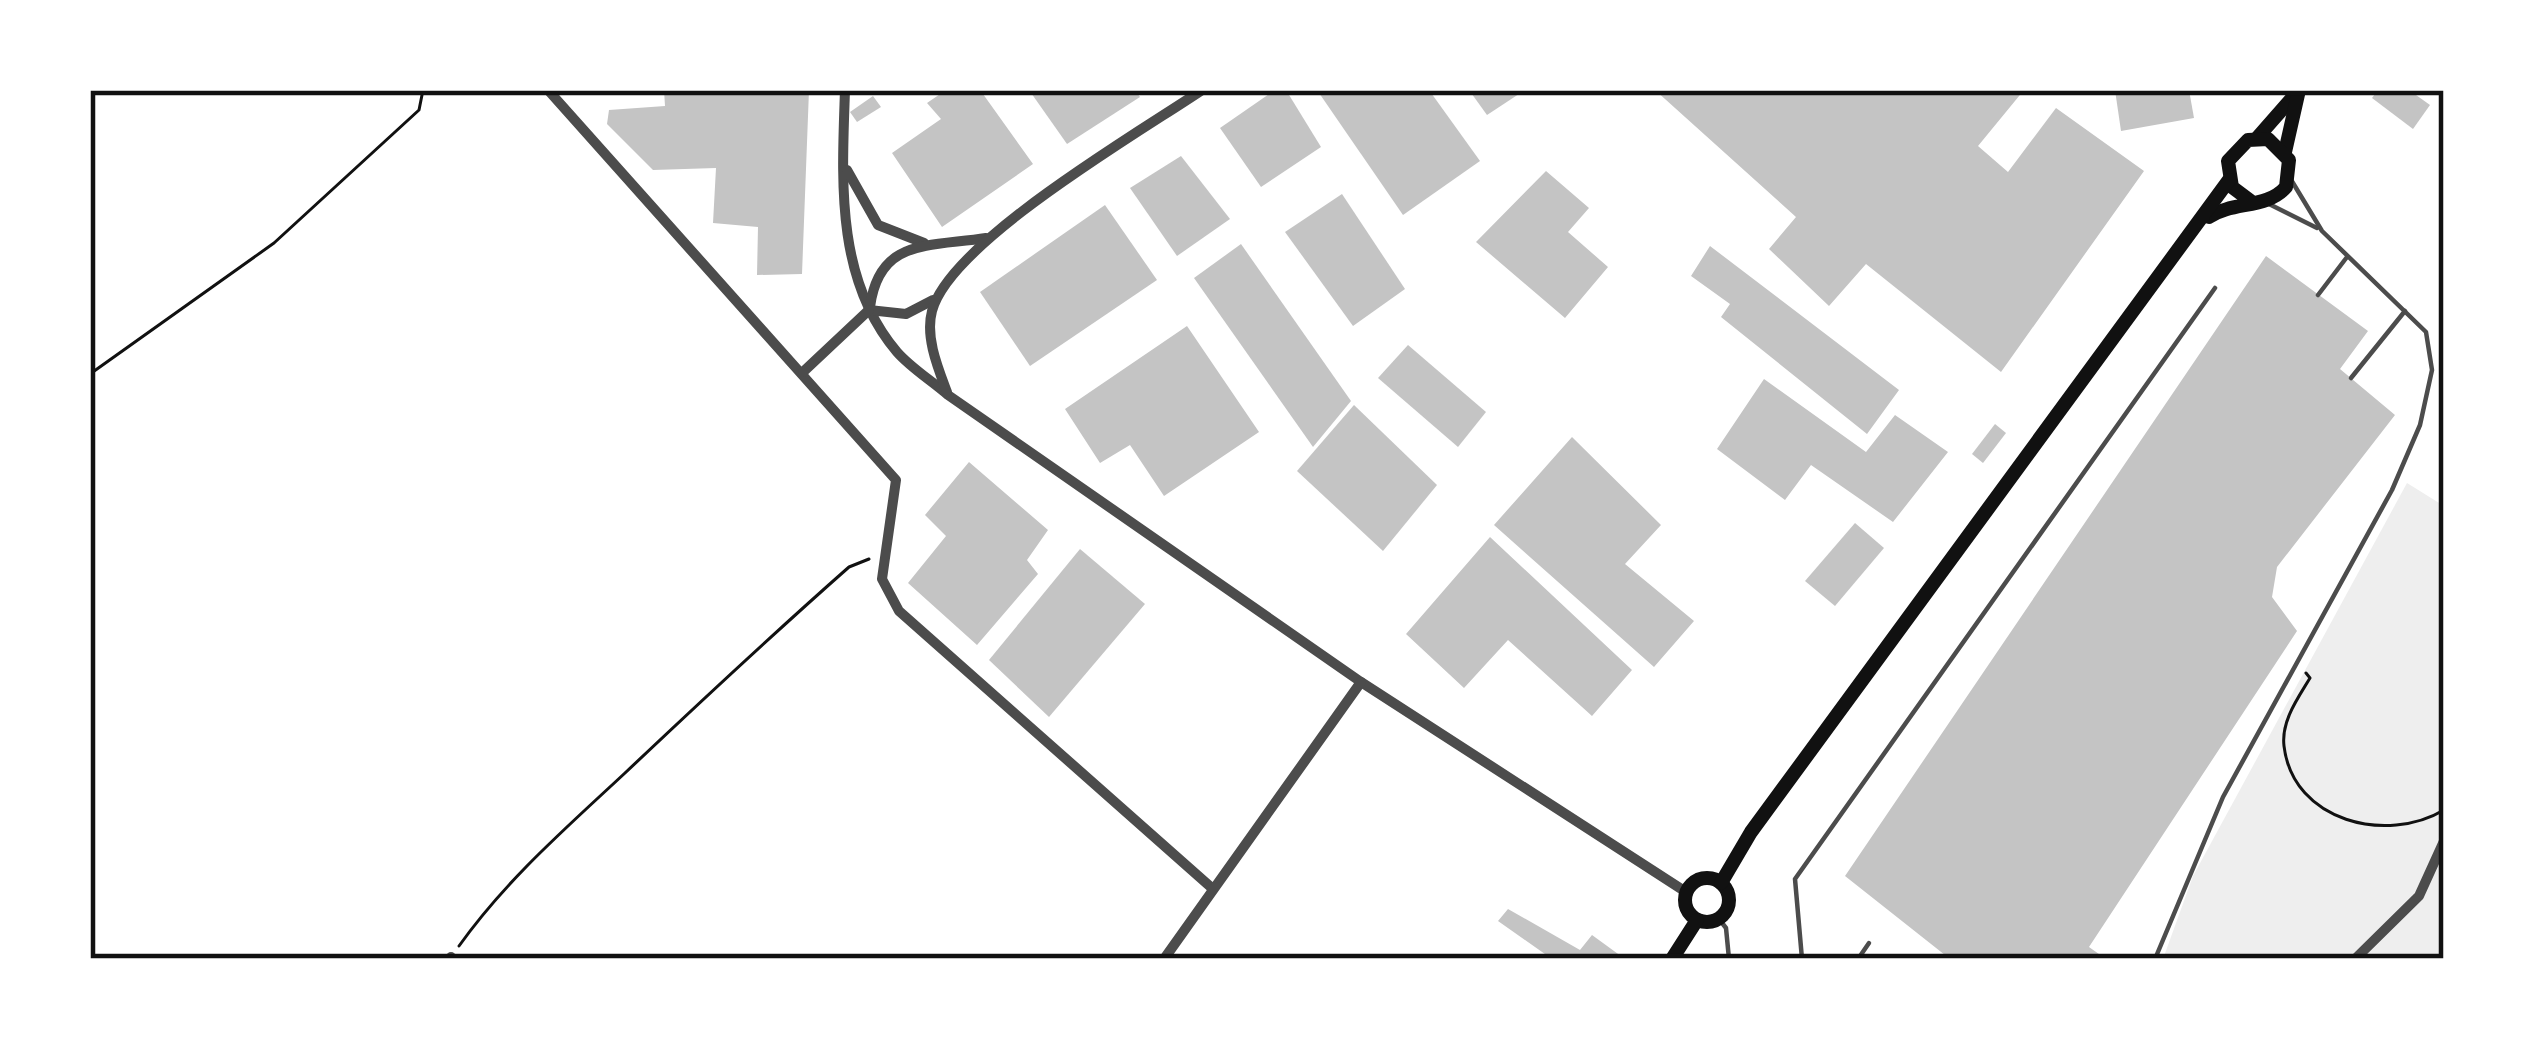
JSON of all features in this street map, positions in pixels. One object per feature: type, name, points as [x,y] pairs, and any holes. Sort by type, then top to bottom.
[{"type":"main road","points":[[1720,883],[1751,832],[2229,180],[2233,152],[2258,138],[2298,90]]},
{"type":"main road","points":[[2194,226],[2222,208],[2280,195],[2290,178],[2285,152],[2298,90]]},
{"type":"main road","points":[[2258,138],[2285,152]]},
{"type":"main road","points":[[2229,180],[2238,194],[2258,202]]},
{"type":"main road","points":[[1701,878],[1720,883],[1729,901],[1719,919],[1697,920],[1688,911],[1686,892],[1701,878]]},
{"type":"main road","points":[[1672,959],[1697,920]]},
{"type":"street","points":[[548,90],[896,480],[882,579],[899,611],[1213,889]]},
{"type":"street","points":[[845,90],[844,223],[869,310],[898,353],[948,395],[1361,682],[1686,892]]},
{"type":"street","points":[[948,395],[932,338],[932,311],[940,293],[986,238],[1202,90]]},
{"type":"street","points":[[843,160],[878,225],[916,243],[946,244]]},
{"type":"street","points":[[803,372],[869,310],[874,275],[884,262],[898,253],[986,238]]},
{"type":"street","points":[[869,310],[906,314],[940,293]]},
{"type":"street","points":[[1164,959],[1361,682]]},
{"type":"street","points":[[2355,959],[2419,896],[2444,841]]},
{"type":"lane","points":[[2155,959],[2182,883],[2293,663],[2392,490],[2420,425],[2433,347],[2405,311],[2322,231],[2290,178]]},
{"type":"lane","points":[[2258,202],[2322,231]]},
{"type":"lane","points":[[2318,295],[2347,257]]},
{"type":"lane","points":[[1802,959],[1795,879],[2215,288]]},
{"type":"lane","points":[[2351,378],[2405,311]]},
{"type":"lane","points":[[1719,919],[1726,928],[1729,959]]},
{"type":"lane","points":[[1858,959],[1869,943]]},
{"type":"path","points":[[90,374],[274,243],[419,110],[423,90]]},
{"type":"path","points":[[451,958],[492,901],[738,664],[849,568],[886,552]]},
{"type":"path","points":[[2293,663],[2310,678],[2286,722],[2284,747],[2298,782],[2315,806],[2388,830],[2426,821],[2444,810]]},
{"type":"shaded area","points":[[2407,483],[2444,506],[2444,959],[2163,959],[2193,876]]},
{"type":"building","points":[[664,90],[809,90],[802,274],[757,275],[758,227],[713,223],[716,168],[653,170],[607,124],[609,110],[665,106]]},
{"type":"building","points":[[946,90],[988,90],[983,94],[1033,164],[942,227],[892,153],[941,119],[927,103]]},
{"type":"building","points":[[1029,90],[1135,90],[1140,97],[1067,144]]},
{"type":"building","points":[[1275,90],[1286,90],[1321,147],[1261,187],[1220,128]]},
{"type":"building","points":[[1317,90],[1429,90],[1480,161],[1403,215]]},
{"type":"building","points":[[1469,90],[1525,90],[1487,115]]},
{"type":"building","points":[[1655,90],[2024,90],[1978,146],[2008,172],[2056,108],[2144,171],[2001,372],[1866,264],[1829,306],[1769,249],[1796,217]]},
{"type":"building","points":[[2115,90],[2189,90],[2194,118],[2121,131]]},
{"type":"building","points":[[2378,90],[2409,90],[2430,105],[2413,129],[2372,98]]},
{"type":"building","points":[[873,96],[881,107],[857,122],[850,112]]},
{"type":"building","points":[[1181,156],[1230,219],[1177,256],[1130,188]]},
{"type":"building","points":[[1546,171],[1589,208],[1568,232],[1608,267],[1565,318],[1476,242]]},
{"type":"building","points":[[1342,194],[1405,289],[1353,326],[1285,232]]},
{"type":"building","points":[[1105,205],[1157,280],[1030,366],[980,292]]},
{"type":"building","points":[[1241,244],[1351,401],[1313,447],[1194,278]]},
{"type":"building","points":[[1710,246],[1899,390],[1867,434],[1721,317],[1730,304],[1691,276]]},
{"type":"building","points":[[2266,256],[2368,331],[2340,369],[2395,415],[2277,567],[2272,597],[2297,631],[2089,947],[2106,959],[1950,959],[1845,876]]},
{"type":"building","points":[[1187,326],[1259,432],[1164,496],[1130,445],[1100,463],[1065,409]]},
{"type":"building","points":[[1408,345],[1486,412],[1458,447],[1378,378]]},
{"type":"building","points":[[1764,379],[1866,452],[1895,415],[1948,452],[1893,522],[1811,465],[1785,500],[1717,449]]},
{"type":"building","points":[[1354,405],[1437,485],[1383,551],[1297,471]]},
{"type":"building","points":[[1995,424],[2006,433],[1983,463],[1972,454]]},
{"type":"building","points":[[1572,437],[1661,525],[1625,564],[1694,621],[1654,667],[1494,525]]},
{"type":"building","points":[[969,462],[1048,530],[1027,560],[1038,574],[977,645],[908,583],[946,536],[925,515]]},
{"type":"building","points":[[1855,523],[1884,548],[1835,606],[1805,581]]},
{"type":"building","points":[[1490,537],[1632,670],[1592,716],[1508,640],[1464,688],[1406,634]]},
{"type":"building","points":[[1080,549],[1145,604],[1049,717],[989,660]]},
{"type":"building","points":[[1508,909],[1580,950],[1592,935],[1625,959],[1552,959],[1498,921]]}]
